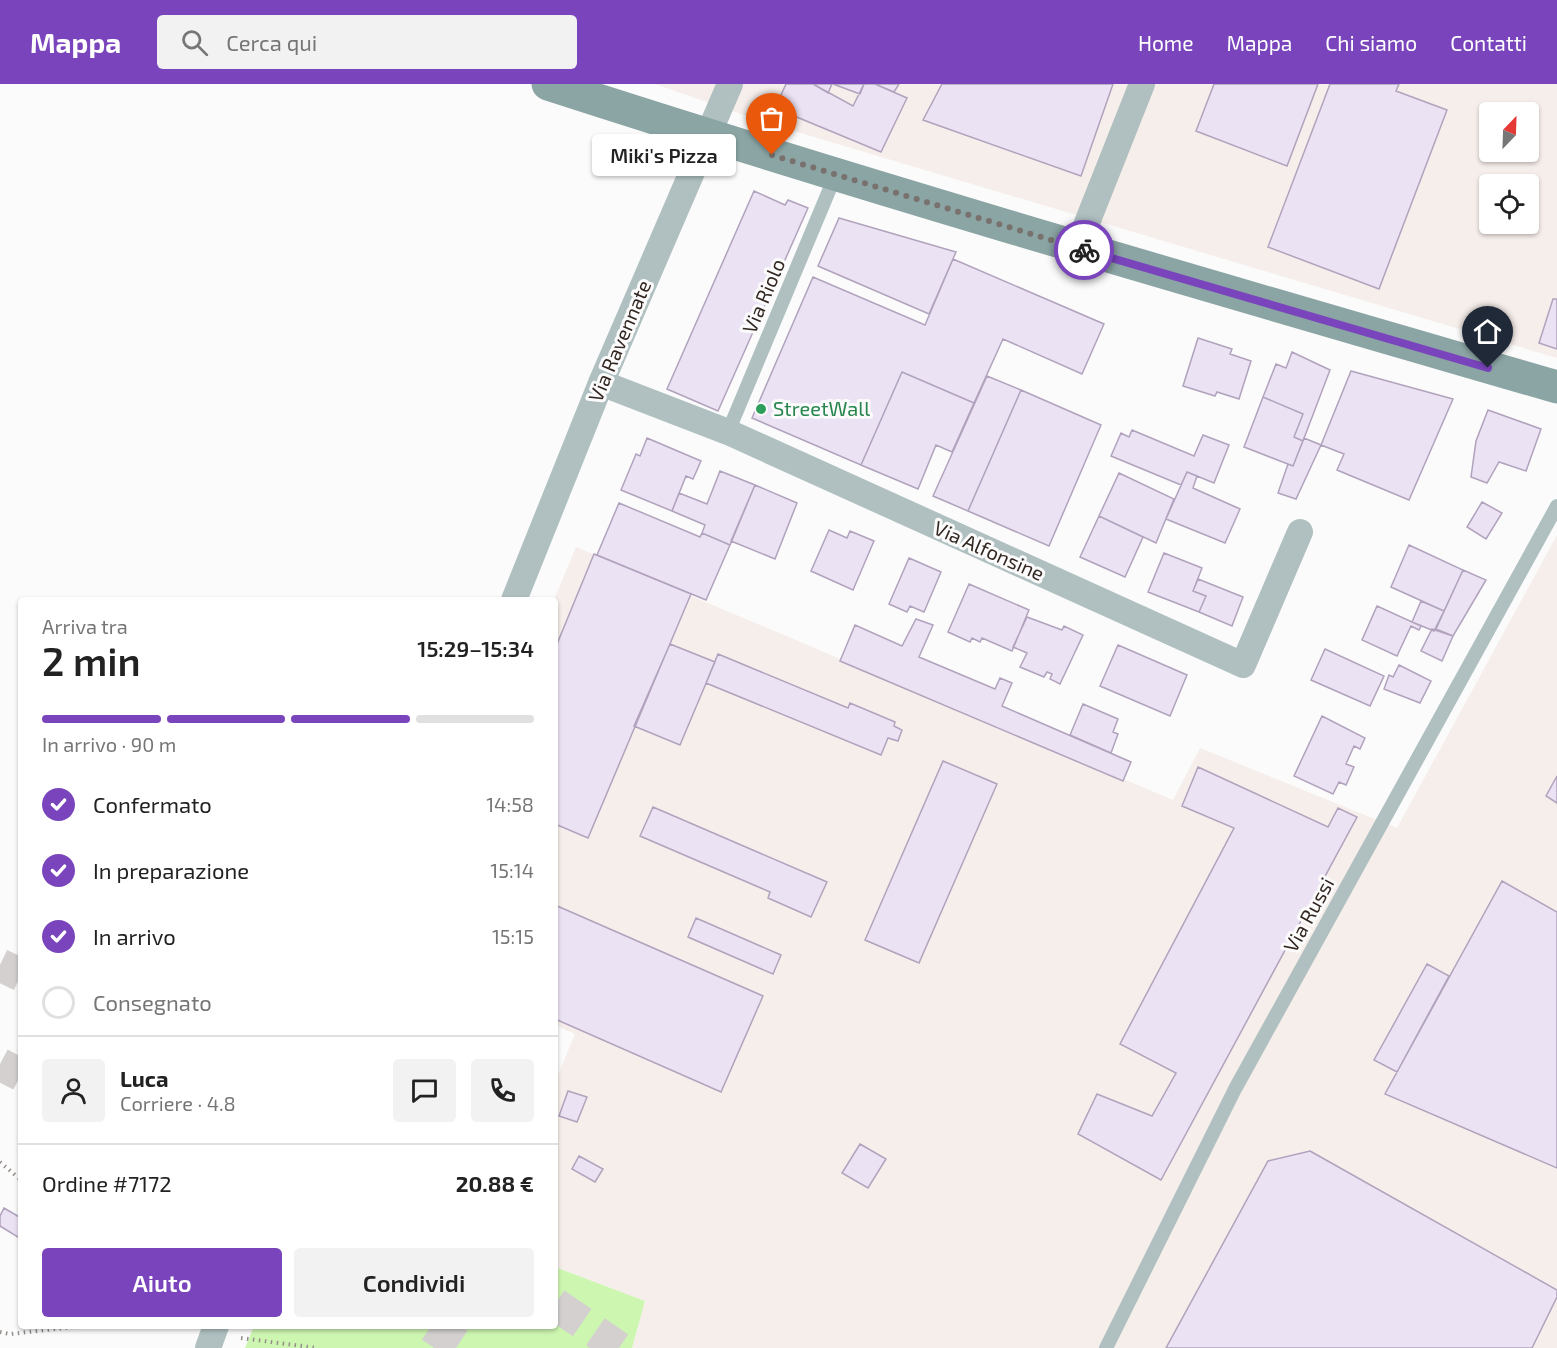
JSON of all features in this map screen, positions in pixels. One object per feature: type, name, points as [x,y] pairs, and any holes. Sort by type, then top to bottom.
[{"type":"street","points":[[548,84],[708,136],[1077,248],[1557,387]]},
{"type":"street","name":"Via Ravennate","points":[[515,597],[602,383],[730,84]]},
{"type":"street","points":[[1077,248],[1142,84]]},
{"type":"street","name":"Via Alfonsine","points":[[602,383],[728,432],[1243,665],[1300,532]]},
{"type":"lane","name":"Via Riolo","points":[[728,432],[836,174]]},
{"type":"lane","name":"Via Russi","points":[[1106,1348],[1235,1089],[1557,506]]},
{"type":"path","points":[[0,1162],[18,1177]]},
{"type":"path","points":[[0,1332],[10,1334],[56,1329]]},
{"type":"path","points":[[212,1336],[317,1348]]},
{"type":"shaded area","points":[[655,84],[1557,84],[1557,358],[767,123]]},
{"type":"shaded area","points":[[1557,535],[1557,1348],[632,1348],[645,1301],[558,1268],[558,1075],[575,1034],[558,1026],[558,597],[555,597],[576,547],[1173,800],[1200,748],[1397,828]]},
{"type":"green space","points":[[558,1268],[645,1301],[632,1348],[245,1348],[253,1329],[558,1329]]},
{"type":"building","points":[[786,84],[813,84],[853,106],[864,84],[875,84],[907,98],[881,152],[775,108]]},
{"type":"building","points":[[813,84],[832,84],[828,93]]},
{"type":"building","points":[[833,84],[864,84],[860,94]]},
{"type":"building","points":[[875,84],[899,84],[894,92]]},
{"type":"building","points":[[942,84],[1113,84],[1081,176],[923,120]]},
{"type":"building","points":[[1214,84],[1318,84],[1287,166],[1196,131]]},
{"type":"building","points":[[1330,84],[1399,84],[1396,91],[1447,110],[1379,289],[1268,247]]},
{"type":"building","points":[[754,191],[785,205],[788,200],[808,208],[718,411],[667,389]]},
{"type":"building","points":[[839,218],[956,252],[929,314],[818,266]]},
{"type":"building","points":[[953,259],[1104,324],[1082,374],[1003,339],[974,403],[902,372],[861,465],[752,418],[813,277],[925,325]]},
{"type":"building","points":[[1553,299],[1557,299],[1557,349],[1539,343]]},
{"type":"building","points":[[1198,338],[1232,349],[1230,354],[1251,361],[1239,399],[1217,392],[1215,396],[1183,386]]},
{"type":"building","points":[[1292,352],[1330,370],[1303,441],[1294,437],[1303,414],[1263,397],[1276,364],[1286,368]]},
{"type":"building","points":[[1351,371],[1453,399],[1409,500],[1337,470],[1344,454],[1321,445]]},
{"type":"building","points":[[902,372],[974,403],[952,452],[936,445],[918,489],[861,465]]},
{"type":"building","points":[[987,376],[1021,390],[968,511],[933,496]]},
{"type":"building","points":[[1021,390],[1101,425],[1049,546],[968,511]]},
{"type":"building","points":[[1263,397],[1303,414],[1294,437],[1303,441],[1293,466],[1244,447]]},
{"type":"building","points":[[1488,410],[1541,429],[1526,471],[1499,462],[1487,483],[1471,477],[1476,441]]},
{"type":"building","points":[[1132,430],[1194,456],[1203,435],[1229,445],[1214,483],[1187,472],[1181,485],[1111,456],[1121,433],[1129,437]]},
{"type":"building","points":[[647,438],[701,461],[693,479],[686,476],[672,511],[621,490],[636,454],[640,456]]},
{"type":"building","points":[[1304,438],[1321,445],[1296,499],[1278,493],[1288,464],[1293,466]]},
{"type":"building","points":[[720,471],[755,485],[730,545],[702,533],[705,525],[672,511],[679,493],[707,504]]},
{"type":"building","points":[[1187,472],[1197,476],[1193,488],[1240,509],[1225,543],[1166,519]]},
{"type":"building","points":[[1119,473],[1174,499],[1156,543],[1099,516]]},
{"type":"building","points":[[755,485],[797,503],[775,559],[731,541]]},
{"type":"building","points":[[1482,502],[1502,513],[1486,539],[1467,527]]},
{"type":"building","points":[[619,503],[700,537],[702,533],[730,545],[706,600],[597,555]]},
{"type":"building","points":[[1099,516],[1143,537],[1125,577],[1080,557]]},
{"type":"building","points":[[829,530],[847,538],[850,531],[874,541],[853,590],[811,571]]},
{"type":"building","points":[[1409,545],[1463,570],[1444,611],[1391,587]]},
{"type":"building","points":[[1164,553],[1202,568],[1193,591],[1206,596],[1199,612],[1148,592]]},
{"type":"building","points":[[594,554],[691,594],[588,838],[558,825],[558,642]]},
{"type":"building","points":[[909,558],[941,572],[924,612],[910,606],[907,612],[889,604]]},
{"type":"building","points":[[1463,570],[1486,580],[1453,636],[1436,629]]},
{"type":"building","points":[[1198,579],[1243,597],[1232,626],[1199,612],[1206,596],[1193,591]]},
{"type":"building","points":[[969,584],[1029,610],[1012,651],[982,638],[980,642],[972,638],[970,642],[948,632]]},
{"type":"building","points":[[1421,601],[1444,611],[1434,631],[1412,622]]},
{"type":"building","points":[[1377,606],[1421,626],[1419,630],[1411,626],[1397,656],[1362,640]]},
{"type":"building","points":[[1027,617],[1062,630],[1064,626],[1083,635],[1060,684],[1050,679],[1052,674],[1047,672],[1044,677],[1020,667],[1027,653],[1013,647]]},
{"type":"building","points":[[916,619],[933,625],[919,657],[995,689],[1000,678],[1012,683],[1002,706],[1131,762],[1123,781],[840,661],[855,625],[902,646]]},
{"type":"building","points":[[1432,629],[1453,636],[1442,661],[1421,651]]},
{"type":"building","points":[[670,644],[715,662],[680,745],[634,726]]},
{"type":"building","points":[[1118,645],[1187,675],[1170,716],[1100,686]]},
{"type":"building","points":[[1325,649],[1384,676],[1370,706],[1311,680]]},
{"type":"building","points":[[718,654],[848,708],[850,703],[895,722],[894,726],[902,730],[898,741],[888,738],[881,755],[706,683]]},
{"type":"building","points":[[1399,665],[1431,681],[1420,703],[1384,689],[1389,675],[1393,677]]},
{"type":"building","points":[[1083,704],[1118,719],[1113,732],[1118,734],[1111,753],[1070,735]]},
{"type":"building","points":[[1322,716],[1365,738],[1360,749],[1354,746],[1346,764],[1354,767],[1346,785],[1339,782],[1333,794],[1294,776]]},
{"type":"building","points":[[943,761],[997,784],[919,963],[865,940]]},
{"type":"building","points":[[1198,767],[1328,827],[1338,808],[1357,817],[1161,1180],[1078,1134],[1097,1094],[1152,1116],[1176,1073],[1120,1044],[1234,828],[1182,806]]},
{"type":"building","points":[[1557,776],[1557,803],[1546,796]]},
{"type":"building","points":[[653,807],[827,882],[811,917],[768,898],[770,892],[640,836]]},
{"type":"building","points":[[1502,881],[1557,912],[1557,1168],[1385,1094]]},
{"type":"building","points":[[558,906],[763,996],[721,1092],[558,1020]]},
{"type":"building","points":[[696,918],[781,955],[773,974],[688,937]]},
{"type":"building","points":[[1427,964],[1449,976],[1397,1072],[1374,1060]]},
{"type":"building","points":[[568,1091],[587,1097],[577,1122],[559,1116]]},
{"type":"building","points":[[860,1144],[886,1159],[868,1188],[842,1173]]},
{"type":"building","points":[[1310,1151],[1557,1290],[1557,1297],[1532,1348],[1166,1348],[1268,1161]]},
{"type":"building","points":[[579,1156],[603,1169],[595,1182],[572,1169]]},
{"type":"building","points":[[4,1208],[18,1216],[18,1237],[0,1226],[0,1216]]},
{"type":"tunnel","points":[[0,965],[18,974]]},
{"type":"tunnel","points":[[0,1064],[18,1073]]},
{"type":"tunnel","points":[[558,1306],[619,1348]]},
{"type":"tunnel","points":[[436,1329],[464,1348]]},
{"type":"way so far","points":[[772,155],[1084,250]]},
{"type":"place","name":"Miki's Pizza","points":[[772,155]]},
{"type":"place","name":"StreetWall","points":[[761,409]]},
{"type":"route","points":[[1084,250],[1488,368]]}]
